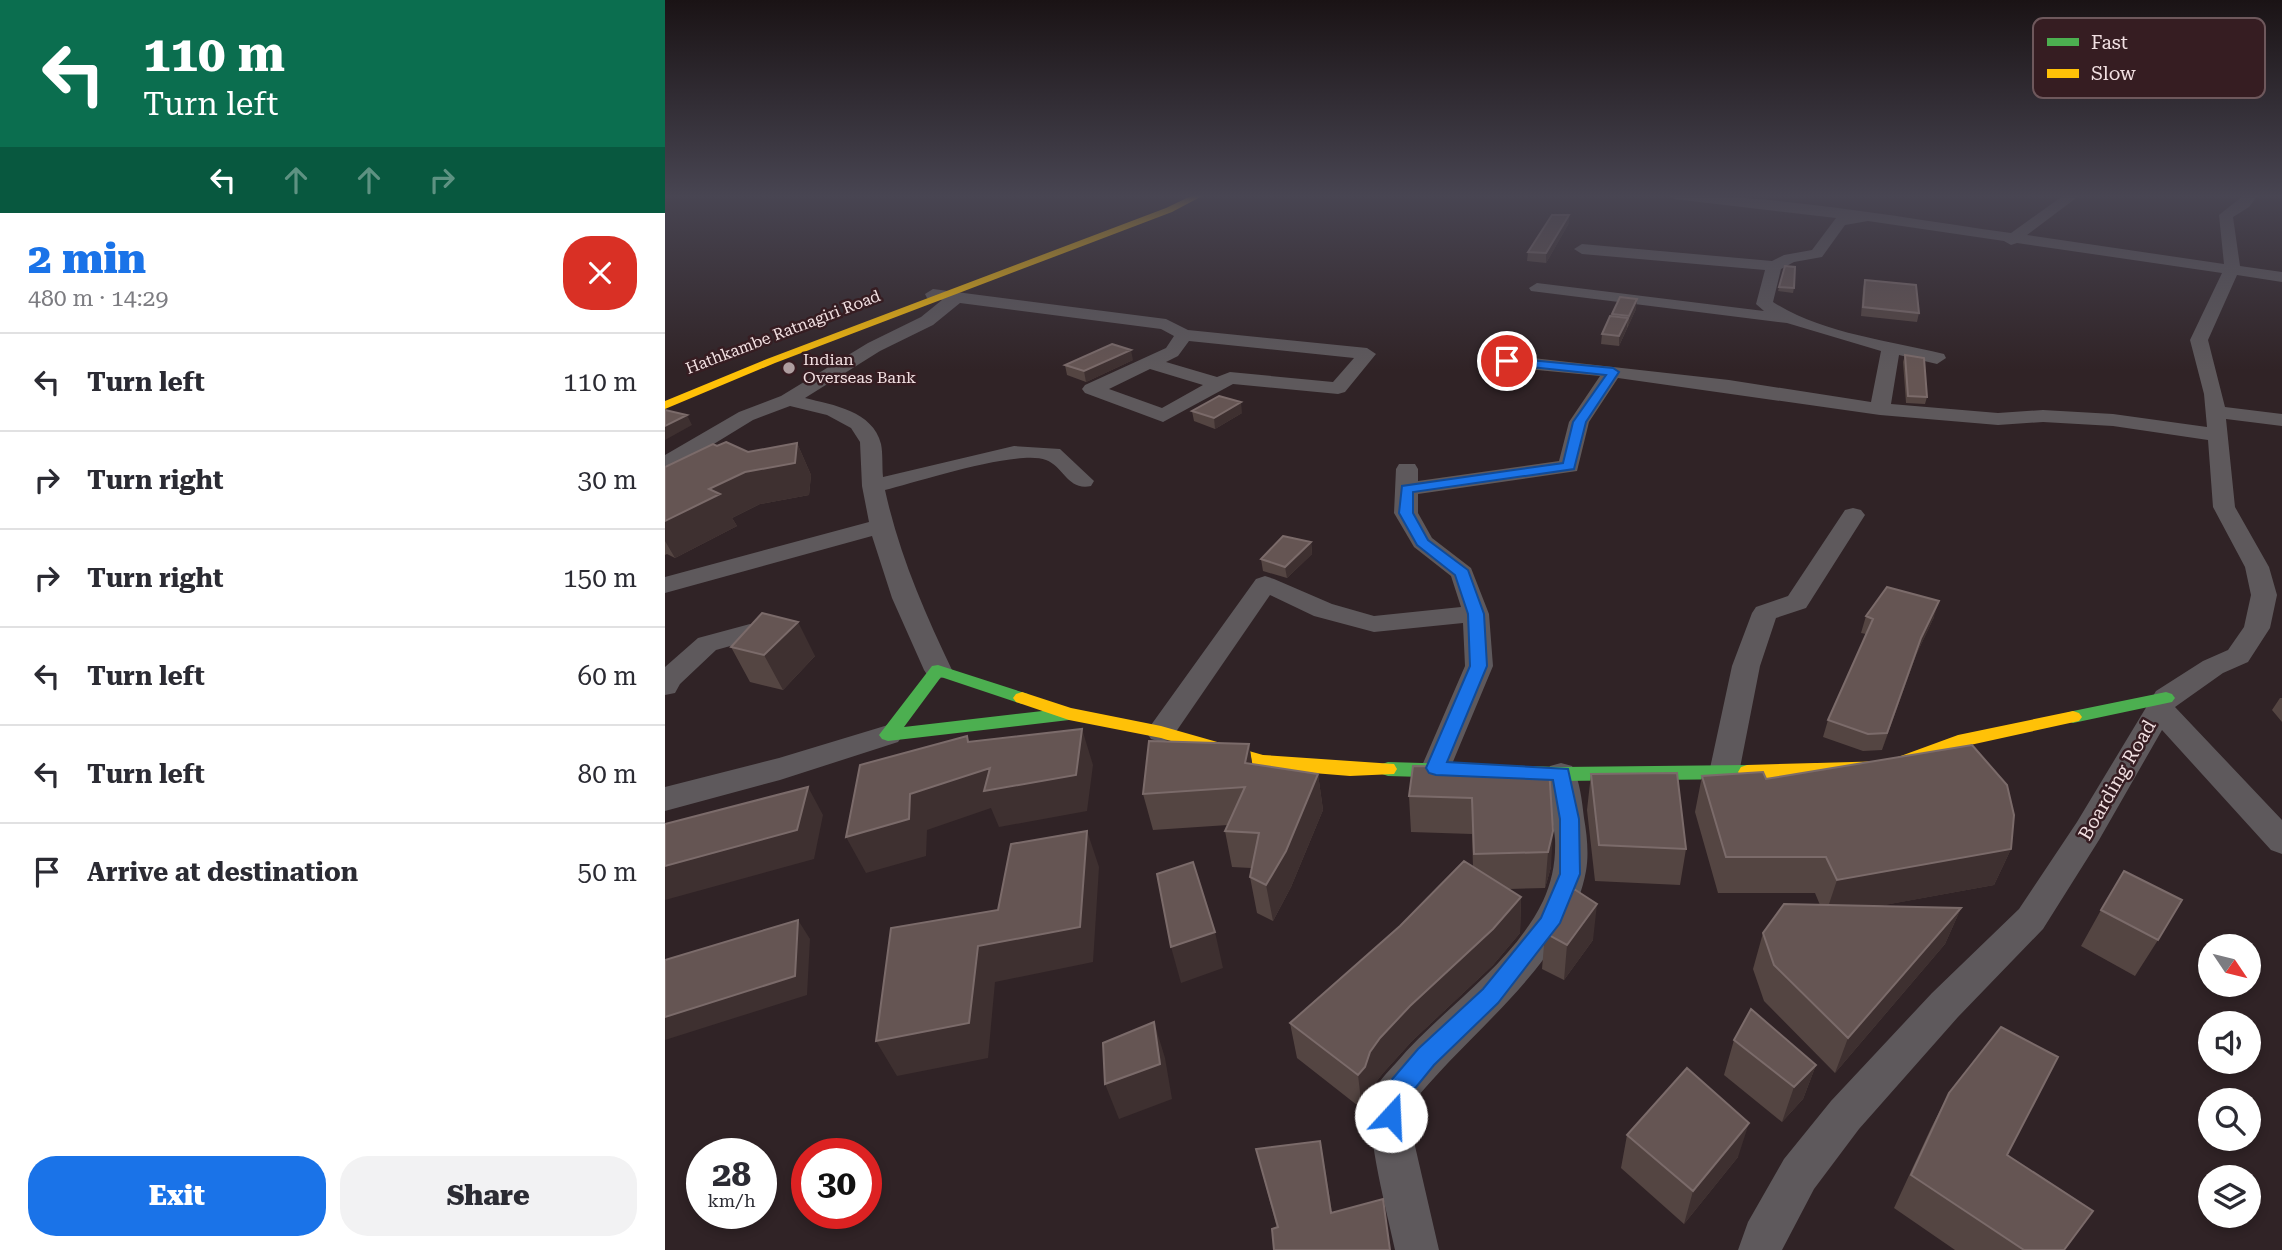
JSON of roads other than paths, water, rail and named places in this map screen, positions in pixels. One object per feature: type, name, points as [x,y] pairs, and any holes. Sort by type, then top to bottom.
[{"type":"main road","name":"Hathkambe Ratnagiri Road","points":[[665,396],[945,295],[1048,253]]},
{"type":"main road","points":[[665,405],[771,361],[1055,253]]},
{"type":"main road","points":[[888,735],[937,670],[1069,715],[1161,732],[1263,762],[1350,769],[1436,768],[1561,774],[1889,768],[1958,741],[2157,711]]},
{"type":"main road","points":[[888,735],[1069,715]]},
{"type":"street","points":[[1628,253],[1774,267],[1790,258],[1817,253]]},
{"type":"street","points":[[2116,253],[2282,277]]},
{"type":"street","points":[[2230,253],[2232,268]]},
{"type":"street","points":[[1774,267],[1764,304],[1795,320]]},
{"type":"street","name":"Boarding Road","points":[[1760,1250],[1798,1174],[1845,1115],[1945,1004],[2031,919],[2088,831],[2157,711],[2213,667],[2238,656],[2273,599],[2224,507],[2214,394],[2199,340],[2232,268]]},
{"type":"street","points":[[1537,288],[1795,320],[1937,358]]},
{"type":"street","points":[[665,464],[746,416],[788,400],[874,347],[927,321],[945,295],[1165,324],[1184,335],[1367,355],[1339,388],[1230,379],[1163,416],[1092,389],[1172,352],[1184,335]]},
{"type":"street","points":[[1880,410],[1891,347]]},
{"type":"street","points":[[1507,361],[1729,386],[1880,410],[1997,419],[2043,416],[2217,424],[2282,420]]},
{"type":"street","points":[[1149,363],[1220,384]]},
{"type":"street","points":[[1436,768],[1479,666],[1476,614],[1462,573],[1422,542],[1406,513],[1407,479],[1569,466],[1580,422],[1613,372]]},
{"type":"street","points":[[788,400],[834,411],[859,424],[870,442],[873,485],[881,526],[905,598],[937,670]]},
{"type":"street","points":[[873,485],[1014,452],[1052,454],[1083,481]]},
{"type":"street","points":[[1724,773],[1746,666],[1765,613],[1797,602],[1853,515]]},
{"type":"street","points":[[665,585],[881,526]]},
{"type":"street","points":[[1161,732],[1265,584],[1323,610],[1374,624],[1476,614]]},
{"type":"street","points":[[665,686],[667,680],[707,644],[750,632]]},
{"type":"street","points":[[2157,711],[2198,748],[2282,841]]},
{"type":"street","points":[[665,799],[780,769],[888,735]]},
{"type":"street","points":[[1416,1250],[1392,1133],[1391,1100],[1426,1057],[1490,996],[1549,923],[1570,874],[1569,819],[1561,774]]},
{"type":"place","name":"Indian Overseas Bank","points":[[789,368]]}]
